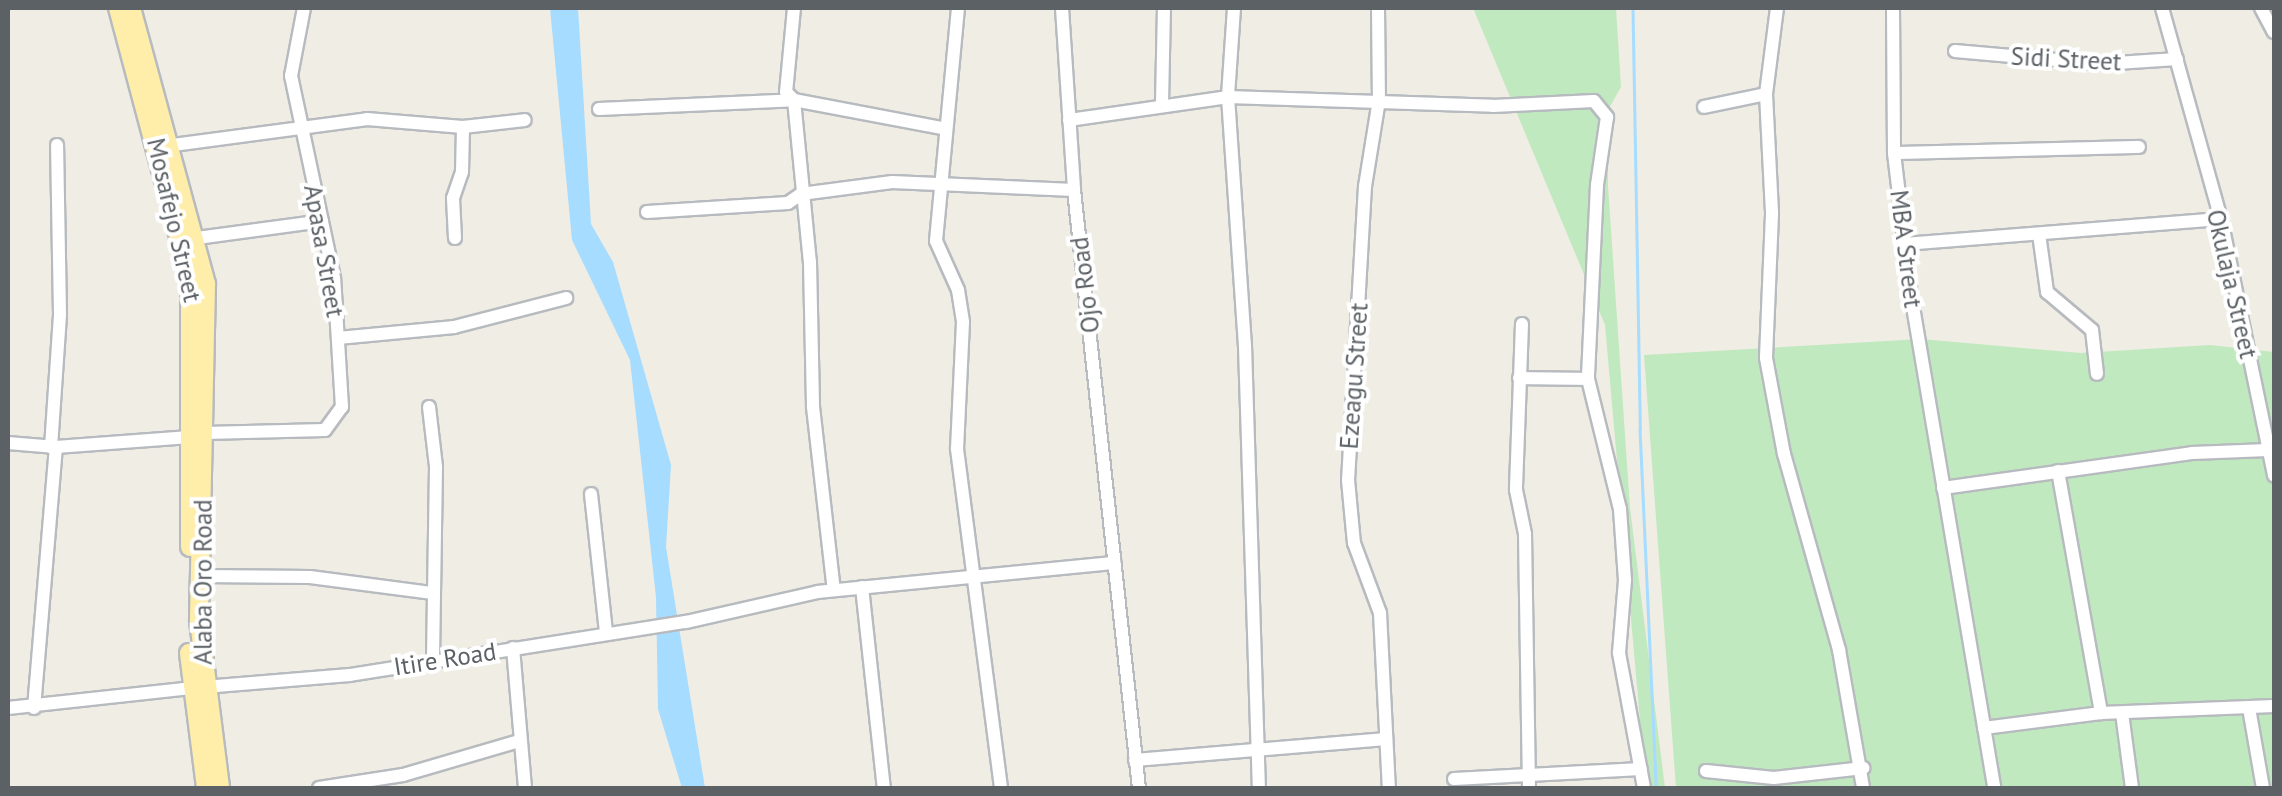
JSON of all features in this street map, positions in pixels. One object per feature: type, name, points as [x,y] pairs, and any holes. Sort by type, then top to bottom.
[{"type":"main road","name":"Mosafejo Street","points":[[118,8],[190,279],[197,435]]},
{"type":"main road","name":"Mosafejo Street","points":[[131,8],[197,238],[209,316],[197,435]]},
{"type":"main road","name":"Alaba Oro Road","points":[[197,435],[197,688],[206,788]]},
{"type":"main road","name":"Alaba Oro Road","points":[[196,537],[201,576],[197,688],[220,788]]},
{"type":"street","name":"Apasa Street","points":[[197,435],[333,426],[342,407],[338,338],[322,221],[300,126],[292,53],[304,8]]},
{"type":"street","points":[[794,8],[786,92],[794,100],[814,320],[814,407],[834,590]]},
{"type":"street","points":[[958,8],[942,128],[944,180],[936,240],[958,290],[963,322],[957,449],[1001,788]]},
{"type":"street","name":"Ojo Road","points":[[1062,8],[1074,190],[1138,788]]},
{"type":"street","points":[[1162,104],[1164,8]]},
{"type":"street","points":[[1234,8],[1228,97],[1245,346],[1253,754],[1259,788]]},
{"type":"street","name":"Ezeagu Street","points":[[1378,8],[1379,100],[1365,186],[1348,480],[1354,543],[1380,614],[1389,788]]},
{"type":"street","points":[[1777,8],[1766,94],[1772,214],[1766,358],[1863,768],[1863,788]]},
{"type":"street","name":"MBA Street","points":[[1892,8],[1894,153],[1904,244],[1994,788]]},
{"type":"street","name":"Okulaja Street","points":[[2162,8],[2221,219],[2274,476]]},
{"type":"street","points":[[2261,8],[2274,32]]},
{"type":"street","name":"Sidi Street","points":[[1955,51],[2101,64],[2177,59]]},
{"type":"street","points":[[1704,107],[1766,94]]},
{"type":"street","points":[[1069,120],[1228,97],[1493,106],[1594,101],[1608,117],[1597,185],[1588,380],[1620,509],[1625,580],[1619,653],[1644,788]]},
{"type":"street","points":[[599,108],[794,100],[942,128]]},
{"type":"street","points":[[172,145],[367,120],[463,127],[525,120]]},
{"type":"street","points":[[455,238],[453,198],[462,172],[463,127]]},
{"type":"street","points":[[34,708],[60,314],[57,145]]},
{"type":"street","points":[[1894,153],[2138,146]]},
{"type":"street","points":[[647,212],[788,203],[801,194],[944,180],[1074,190]]},
{"type":"street","points":[[1904,244],[2221,219]]},
{"type":"street","points":[[197,238],[322,221]]},
{"type":"street","points":[[2040,234],[2047,292],[2092,330],[2097,374]]},
{"type":"street","points":[[338,338],[454,327],[566,298]]},
{"type":"street","points":[[1522,324],[1518,378],[1528,783]]},
{"type":"street","points":[[1518,378],[1588,380]]},
{"type":"street","points":[[429,407],[436,467],[432,660]]},
{"type":"street","points":[[8,443],[54,447],[197,435]]},
{"type":"street","points":[[1944,488],[2058,471],[2268,450]]},
{"type":"street","points":[[2058,471],[2101,713]]},
{"type":"street","points":[[591,494],[606,633]]},
{"type":"street","name":"Itire Road","points":[[8,708],[350,675],[686,622],[834,590],[1115,563]]},
{"type":"street","points":[[201,576],[310,577],[431,594]]},
{"type":"street","points":[[862,587],[884,788]]},
{"type":"street","points":[[513,648],[525,788]]},
{"type":"street","points":[[1984,728],[2101,713],[2274,706]]},
{"type":"street","points":[[2250,708],[2263,788]]},
{"type":"street","points":[[2122,713],[2132,788]]},
{"type":"street","points":[[1135,760],[1253,754],[1386,739]]},
{"type":"street","points":[[319,788],[403,775],[519,742]]},
{"type":"street","points":[[1454,780],[1528,783],[1642,768]]},
{"type":"street","points":[[1706,771],[1737,781],[1863,768]]},
{"type":"green space","points":[[1473,8],[1616,8],[1621,87],[1608,110],[1608,186],[1630,508],[1665,788],[1646,788],[1605,325]]},
{"type":"green space","points":[[1921,339],[2081,353],[2210,345],[2274,352],[2274,788],[1676,788],[1644,355]]},
{"type":"water","points":[[550,8],[578,8],[591,224],[613,262],[671,465],[666,547],[705,788],[682,788],[658,709],[656,597],[630,360],[572,240]]},
{"type":"waterway","points":[[1633,8],[1640,429],[1656,788]]}]
